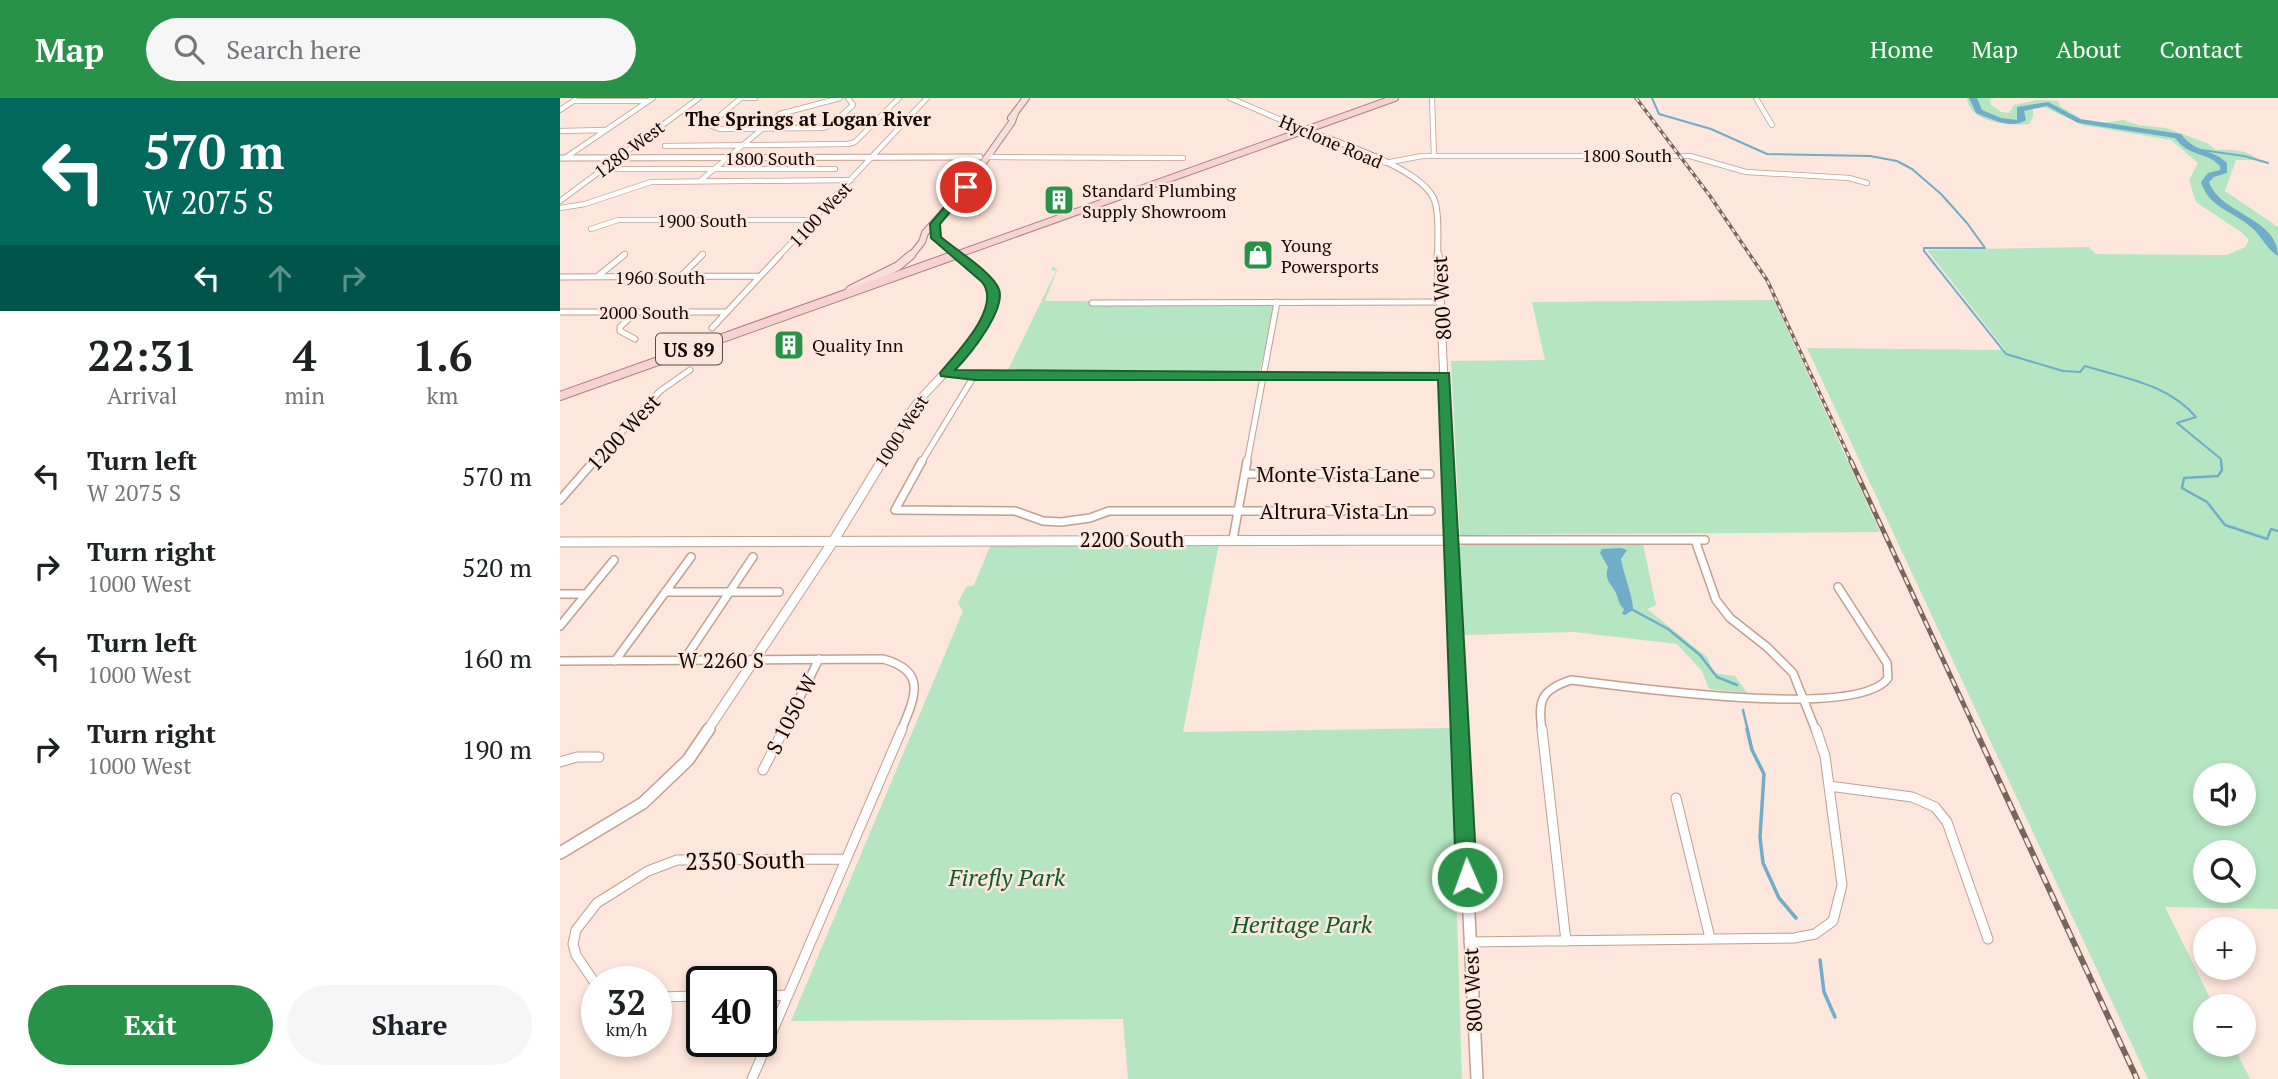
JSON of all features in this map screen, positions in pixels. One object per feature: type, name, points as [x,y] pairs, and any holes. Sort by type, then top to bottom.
[{"type":"highway","name":"US 89","points":[[560,396],[1395,98]]},
{"type":"main road","points":[[837,296],[898,266],[918,250],[925,233],[962,191],[984,155],[1026,98]]},
{"type":"main road","points":[[954,199],[958,187],[1013,122],[1015,113]]},
{"type":"main road","name":"1000 West","points":[[935,224],[936,238],[956,254]]},
{"type":"street","points":[[560,110],[578,98]]},
{"type":"street","name":"1280 West","points":[[560,201],[699,98]]},
{"type":"street","points":[[755,98],[740,98],[709,125],[720,129],[827,127],[853,104],[848,98]]},
{"type":"street","points":[[700,181],[786,111],[840,98]]},
{"type":"street","points":[[665,146],[852,143],[899,98]]},
{"type":"street","name":"1100 West","points":[[712,328],[927,98]]},
{"type":"street","name":"Hyclone Road","points":[[1230,98],[1385,163],[1413,176],[1429,189]]},
{"type":"street","points":[[1756,98],[1773,125]]},
{"type":"street","points":[[1432,99],[1434,156]]},
{"type":"street","points":[[573,101],[650,100]]},
{"type":"street","points":[[562,158],[650,100]]},
{"type":"street","points":[[560,131],[606,130]]},
{"type":"street","name":"1800 South","points":[[1385,163],[1408,157],[1434,156],[1690,156],[1746,172],[1849,178],[1867,183]]},
{"type":"street","name":"1800 South","points":[[562,158],[1183,158]]},
{"type":"street","points":[[603,169],[835,169]]},
{"type":"street","points":[[560,208],[571,208],[651,182],[851,180]]},
{"type":"street","name":"800 West","points":[[1429,189],[1435,201],[1441,302],[1477,1079]]},
{"type":"street","name":"1900 South","points":[[591,229],[618,220],[814,220]]},
{"type":"street","points":[[598,277],[625,254]]},
{"type":"street","points":[[680,276],[703,254]]},
{"type":"street","name":"1000 West","points":[[560,853],[643,803],[688,760],[834,540],[914,407],[926,391],[965,353],[991,310],[995,297],[993,288],[986,280],[956,254]]},
{"type":"street","name":"1960 South","points":[[560,277],[760,276]]},
{"type":"street","points":[[1233,539],[1277,302]]},
{"type":"street","points":[[1092,303],[1441,302]]},
{"type":"street","name":"2000 South","points":[[560,312],[727,312]]},
{"type":"street","points":[[635,339],[620,331],[620,327],[637,312]]},
{"type":"street","name":"1200 West","points":[[560,500],[670,382],[678,374],[690,370]]},
{"type":"street","points":[[946,373],[975,376],[1444,376]]},
{"type":"street","name":"Altrura Vista Ln","points":[[975,376],[941,426],[895,510],[1015,511],[1036,519],[1061,523],[1090,518],[1109,511],[1431,510]]},
{"type":"street","name":"Monte Vista Lane","points":[[1245,474],[1430,474]]},
{"type":"street","name":"2200 South","points":[[560,542],[1700,540],[1716,600],[1730,618],[1767,647],[1793,673],[1807,700]]},
{"type":"street","points":[[615,661],[691,557]]},
{"type":"street","points":[[684,660],[753,557]]},
{"type":"street","points":[[560,626],[614,559]]},
{"type":"street","points":[[1566,941],[1539,707],[1543,695],[1553,685],[1572,680],[1736,697],[1807,700],[1874,690],[1888,678],[1887,663],[1838,587]]},
{"type":"street","points":[[665,593],[779,592]]},
{"type":"street","points":[[560,594],[586,594]]},
{"type":"street","name":"S 1050 W","points":[[763,769],[819,659]]},
{"type":"street","name":"W 2260 S","points":[[560,661],[883,659],[901,663],[912,672],[916,684],[913,703],[846,859]]},
{"type":"street","points":[[1469,942],[1794,938],[1815,934],[1833,921],[1842,885],[1825,756],[1807,700]]},
{"type":"street","points":[[560,762],[577,757],[598,757]]},
{"type":"street","points":[[1829,786],[1912,797],[1935,807],[1947,822],[1988,939]]},
{"type":"street","points":[[1676,798],[1710,938]]},
{"type":"street","points":[[752,1079],[846,859]]},
{"type":"street","name":"2350 South","points":[[582,966],[575,956],[573,941],[580,923],[600,900],[658,864],[677,860],[846,859]]},
{"type":"street","points":[[777,995],[788,995]]},
{"type":"green space","points":[[1967,98],[1991,98],[1990,104],[2001,112],[2009,113],[2014,105],[2037,100],[2058,101],[2060,106],[2083,120],[2097,124],[2123,120],[2166,128],[2207,143],[2216,150],[2239,151],[2259,160],[2236,160],[2225,191],[2278,227],[2278,909],[2165,907],[2193,964],[2193,980],[2201,980],[2208,994],[2193,994],[2193,1057],[2239,1057],[2250,1079],[2148,1079],[1807,348],[2005,350],[1927,250],[2089,247],[2096,254],[2227,255],[2245,247],[2249,240],[2196,202],[2189,180],[2198,163],[2171,140],[2083,125],[2044,107],[2033,109],[2029,124],[1991,121],[1975,113]]},
{"type":"green space","points":[[1053,266],[1057,270],[1045,301],[1277,302],[1259,373],[1007,372],[1056,271],[1051,270]]},
{"type":"green space","points":[[1774,300],[1880,532],[1460,535],[1451,361],[1545,360],[1532,302]]},
{"type":"green space","points":[[992,542],[1219,543],[1183,732],[1451,728],[1462,1079],[1128,1079],[1123,1019],[791,1021],[963,611],[958,603],[966,587],[974,585]]},
{"type":"green space","points":[[1464,544],[1643,544],[1656,605],[1647,609],[1707,657],[1714,673],[1735,676],[1747,693],[1709,689],[1702,671],[1677,644],[1574,632],[1462,635],[1458,548]]},
{"type":"water","points":[[1602,549],[1627,550],[1621,559],[1633,605],[1633,610],[1625,615],[1622,614],[1624,609],[1607,579],[1608,567],[1600,553]]},
{"type":"waterway","points":[[1652,98],[1659,114],[1711,129],[1767,154],[1870,156],[1897,161],[1912,169],[1941,194],[1985,248],[1924,248],[1924,251],[2006,354],[2063,371],[2080,372],[2085,366],[2159,390],[2185,406],[2196,417],[2177,423],[2221,461]]},
{"type":"waterway","points":[[1973,98],[1979,111],[1999,120],[2018,122],[2022,120],[2020,109],[2048,104],[2078,121],[2178,136],[2187,148],[2218,159],[2224,165],[2224,171],[2211,175],[2205,182],[2208,191],[2219,203],[2257,227],[2278,253]]},
{"type":"waterway","points":[[2187,148],[2244,156],[2268,163]]},
{"type":"waterway","points":[[2221,461],[2222,470],[2218,476],[2184,478],[2182,488],[2207,502],[2225,525],[2267,539],[2271,529],[2278,531]]},
{"type":"waterway","points":[[1633,610],[1668,629],[1700,655],[1717,677],[1737,685]]},
{"type":"waterway","points":[[1743,710],[1748,731]]},
{"type":"waterway","points":[[1747,729],[1752,750],[1764,774],[1760,837],[1763,863],[1779,898],[1796,918]]},
{"type":"waterway","points":[[1820,960],[1824,992],[1835,1017]]},
{"type":"railway","points":[[1636,98],[1710,196],[1767,280],[1852,463]]},
{"type":"railway","points":[[1851,461],[1976,731]]},
{"type":"railway","points":[[1975,729],[2137,1079]]},
{"type":"place","name":"Standard Plumbing Supply Showroom","points":[[1059,200]]},
{"type":"place","name":"Young Powersports","points":[[1258,255]]},
{"type":"place","name":"Quality Inn","points":[[789,345]]},
{"type":"district","name":"The Springs at Logan River","points":[[808,118]]},
{"type":"route","points":[[966,187],[935,224],[934,231],[942,246],[956,254],[986,280],[993,288],[995,297],[991,310],[965,353],[946,373],[975,376],[1444,376],[1467,877]]},
{"type":"park label","name":"Firefly Park","points":[[1007,877]]},
{"type":"park label","name":"Heritage Park","points":[[1302,924]]}]
